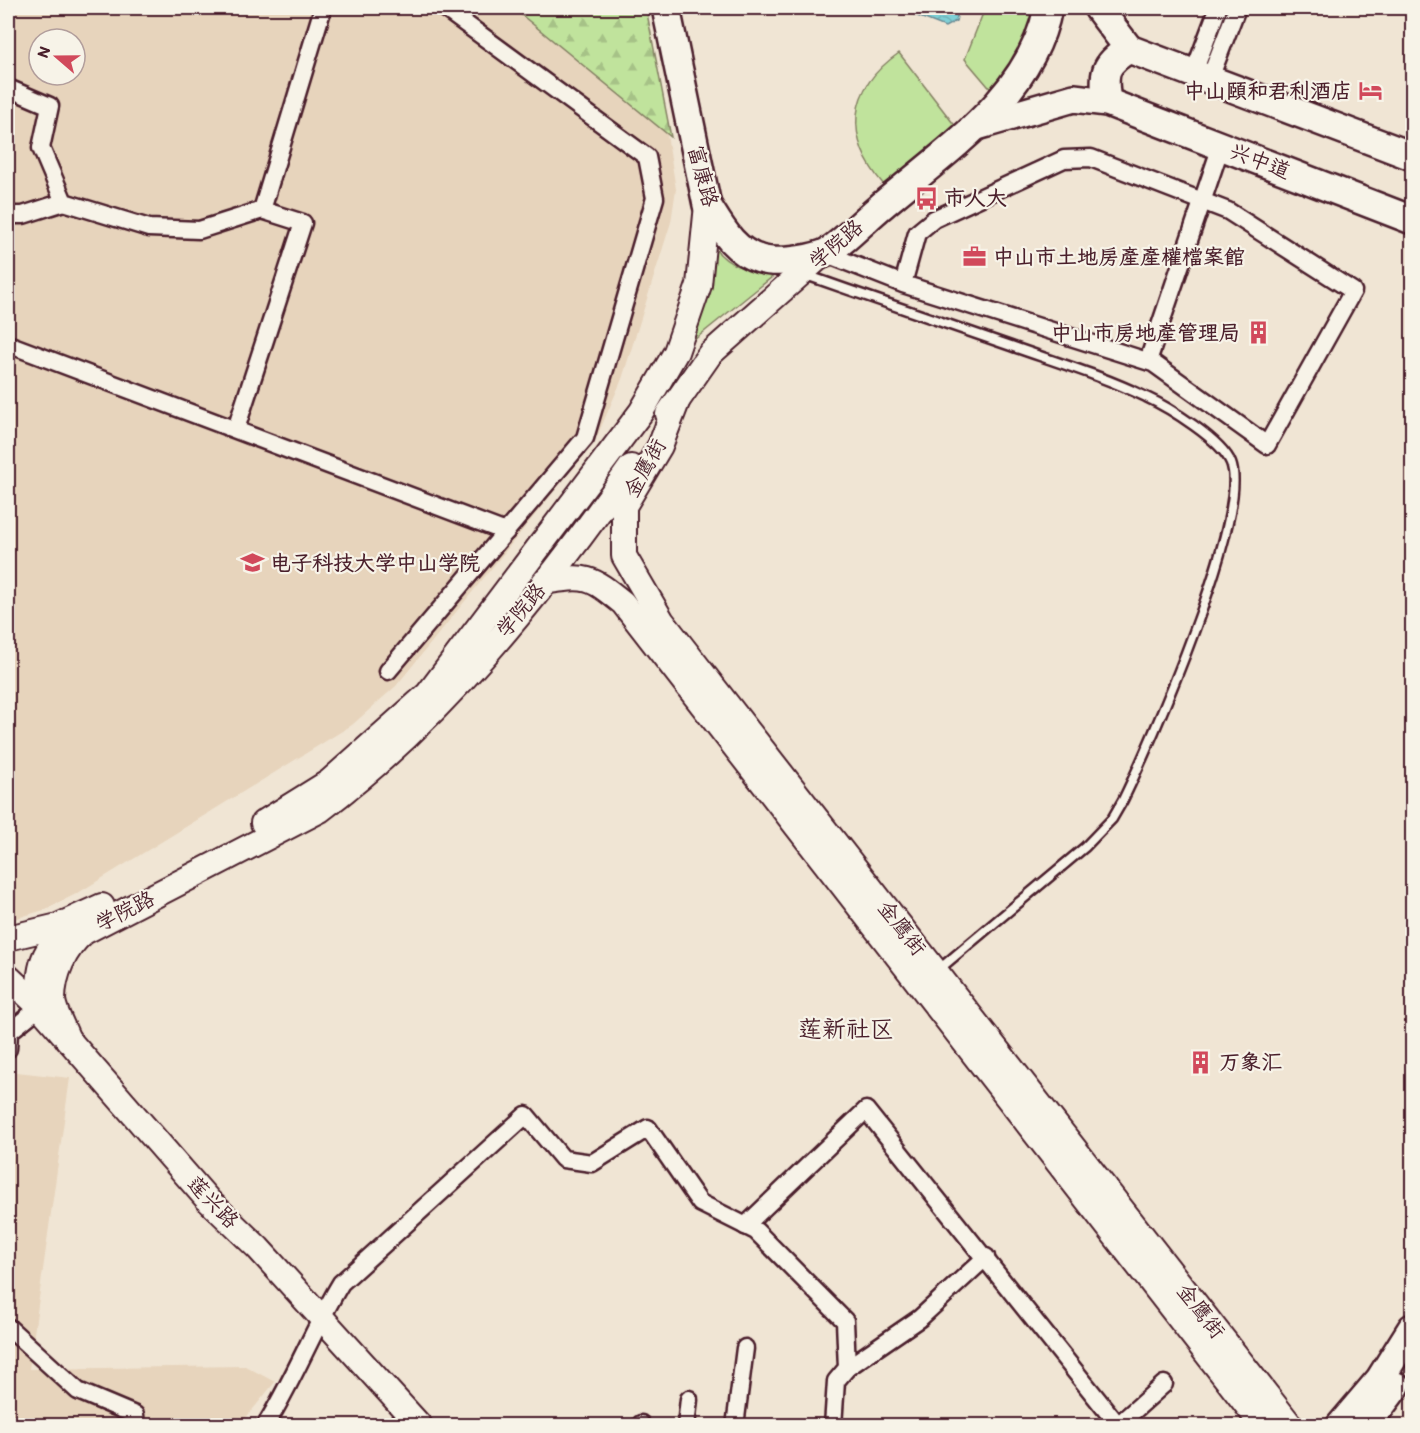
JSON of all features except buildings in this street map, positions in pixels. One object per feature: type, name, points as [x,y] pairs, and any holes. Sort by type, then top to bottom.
[{"type":"main road","name":"富康路","points":[[666,8],[707,205],[723,232],[742,251],[761,260],[783,261],[824,254]]},
{"type":"main road","points":[[976,126],[1032,57],[1045,26],[1048,8]]},
{"type":"main road","points":[[1098,8],[1129,49],[1413,156]]},
{"type":"main road","points":[[1107,102],[1104,79],[1112,59],[1129,49]]},
{"type":"main road","name":"兴中道","points":[[976,126],[1074,98],[1107,102],[1413,220]]},
{"type":"main road","name":"学院路","points":[[824,254],[976,126]]},
{"type":"main road","points":[[1340,1425],[1380,1379],[1413,1328]]},
{"type":"main road","points":[[1366,1425],[1413,1363]]},
{"type":"street","points":[[262,210],[323,8]]},
{"type":"street","points":[[388,671],[585,438],[655,198],[647,157],[444,8]]},
{"type":"street","points":[[1202,75],[1218,8]]},
{"type":"street","points":[[1202,75],[1237,8]]},
{"type":"street","points":[[8,88],[50,106],[41,148],[64,202]]},
{"type":"street","points":[[1148,361],[1221,147]]},
{"type":"street","points":[[824,254],[903,284],[1148,361],[1267,445],[1353,291],[1228,211],[1091,158],[1064,159],[934,219],[917,233],[903,284]]},
{"type":"street","points":[[8,215],[23,214],[64,202],[149,228],[199,230],[262,210],[303,222],[236,429]]},
{"type":"street","name":"学院路","points":[[68,1040],[53,1001],[58,970],[81,925],[238,838],[329,782],[428,694],[641,412],[676,352],[699,285],[707,205]]},
{"type":"street","name":"学院路","points":[[81,925],[320,810],[353,785],[450,695],[544,582],[622,480],[710,354],[824,254]]},
{"type":"street","points":[[8,344],[506,532]]},
{"type":"street","name":"金鹰街","points":[[676,402],[660,446],[624,506],[624,556],[662,621],[1263,1425]]},
{"type":"street","name":"金鹰街","points":[[544,582],[579,576],[597,582],[623,603],[1291,1425]]},
{"type":"street","points":[[8,938],[81,925]]},
{"type":"street","points":[[8,952],[32,948],[81,925]]},
{"type":"street","points":[[8,1049],[9,1032],[40,1007],[38,984],[40,970],[54,939]]},
{"type":"street","name":"莲兴路","points":[[8,977],[40,1007],[209,1201],[258,1248],[420,1425]]},
{"type":"street","points":[[746,1226],[866,1110],[986,1257],[1118,1425],[1164,1384]]},
{"type":"street","points":[[265,1425],[278,1406],[320,1317],[341,1283],[526,1115],[562,1159],[592,1163],[648,1128],[700,1203],[756,1231],[845,1321],[847,1368]]},
{"type":"street","points":[[833,1425],[836,1381],[847,1368],[920,1318],[986,1257]]},
{"type":"street","points":[[8,1327],[78,1391],[135,1415],[136,1425]]},
{"type":"street","points":[[735,1425],[745,1348]]},
{"type":"street","points":[[686,1425],[689,1399]]},
{"type":"lane","points":[[802,273],[1129,389],[1187,422],[1211,441],[1231,462],[1234,477],[1232,501],[1178,678],[1123,800],[1112,819],[1085,847],[928,978]]},
{"type":"shaded area","name":"电子科技大学中山学院","points":[[8,8],[646,8],[676,189],[671,222],[622,379],[595,441],[396,686],[352,725],[78,893],[44,910],[17,918],[8,917]]},
{"type":"shaded area","points":[[8,1071],[70,1078],[29,1369],[245,1366],[275,1382],[240,1425],[8,1425]]},
{"type":"green space","points":[[513,8],[646,8],[671,137]]},
{"type":"green space","points":[[985,8],[1035,8],[1024,50],[993,92],[965,59]]},
{"type":"green space","points":[[899,53],[956,127],[884,185],[862,150],[857,132],[857,115],[861,98],[869,82]]},
{"type":"green space","points":[[710,241],[717,251],[732,264],[751,270],[782,269],[684,348]]},
{"type":"water","points":[[897,8],[959,8],[956,21],[945,27]]},
{"type":"place","name":"中山頤和君利酒店","points":[[1370,91]]},
{"type":"place","name":"市人大","points":[[926,198]]},
{"type":"place","name":"中山市土地房產產權檔案館","points":[[975,257]]},
{"type":"place","name":"中山市房地產管理局","points":[[1258,333]]},
{"type":"place","name":"电子科技大学中山学院","points":[[252,563]]},
{"type":"place","name":"万象汇","points":[[1201,1062]]},
{"type":"district","name":"莲新社区","points":[[846,1029]]}]
